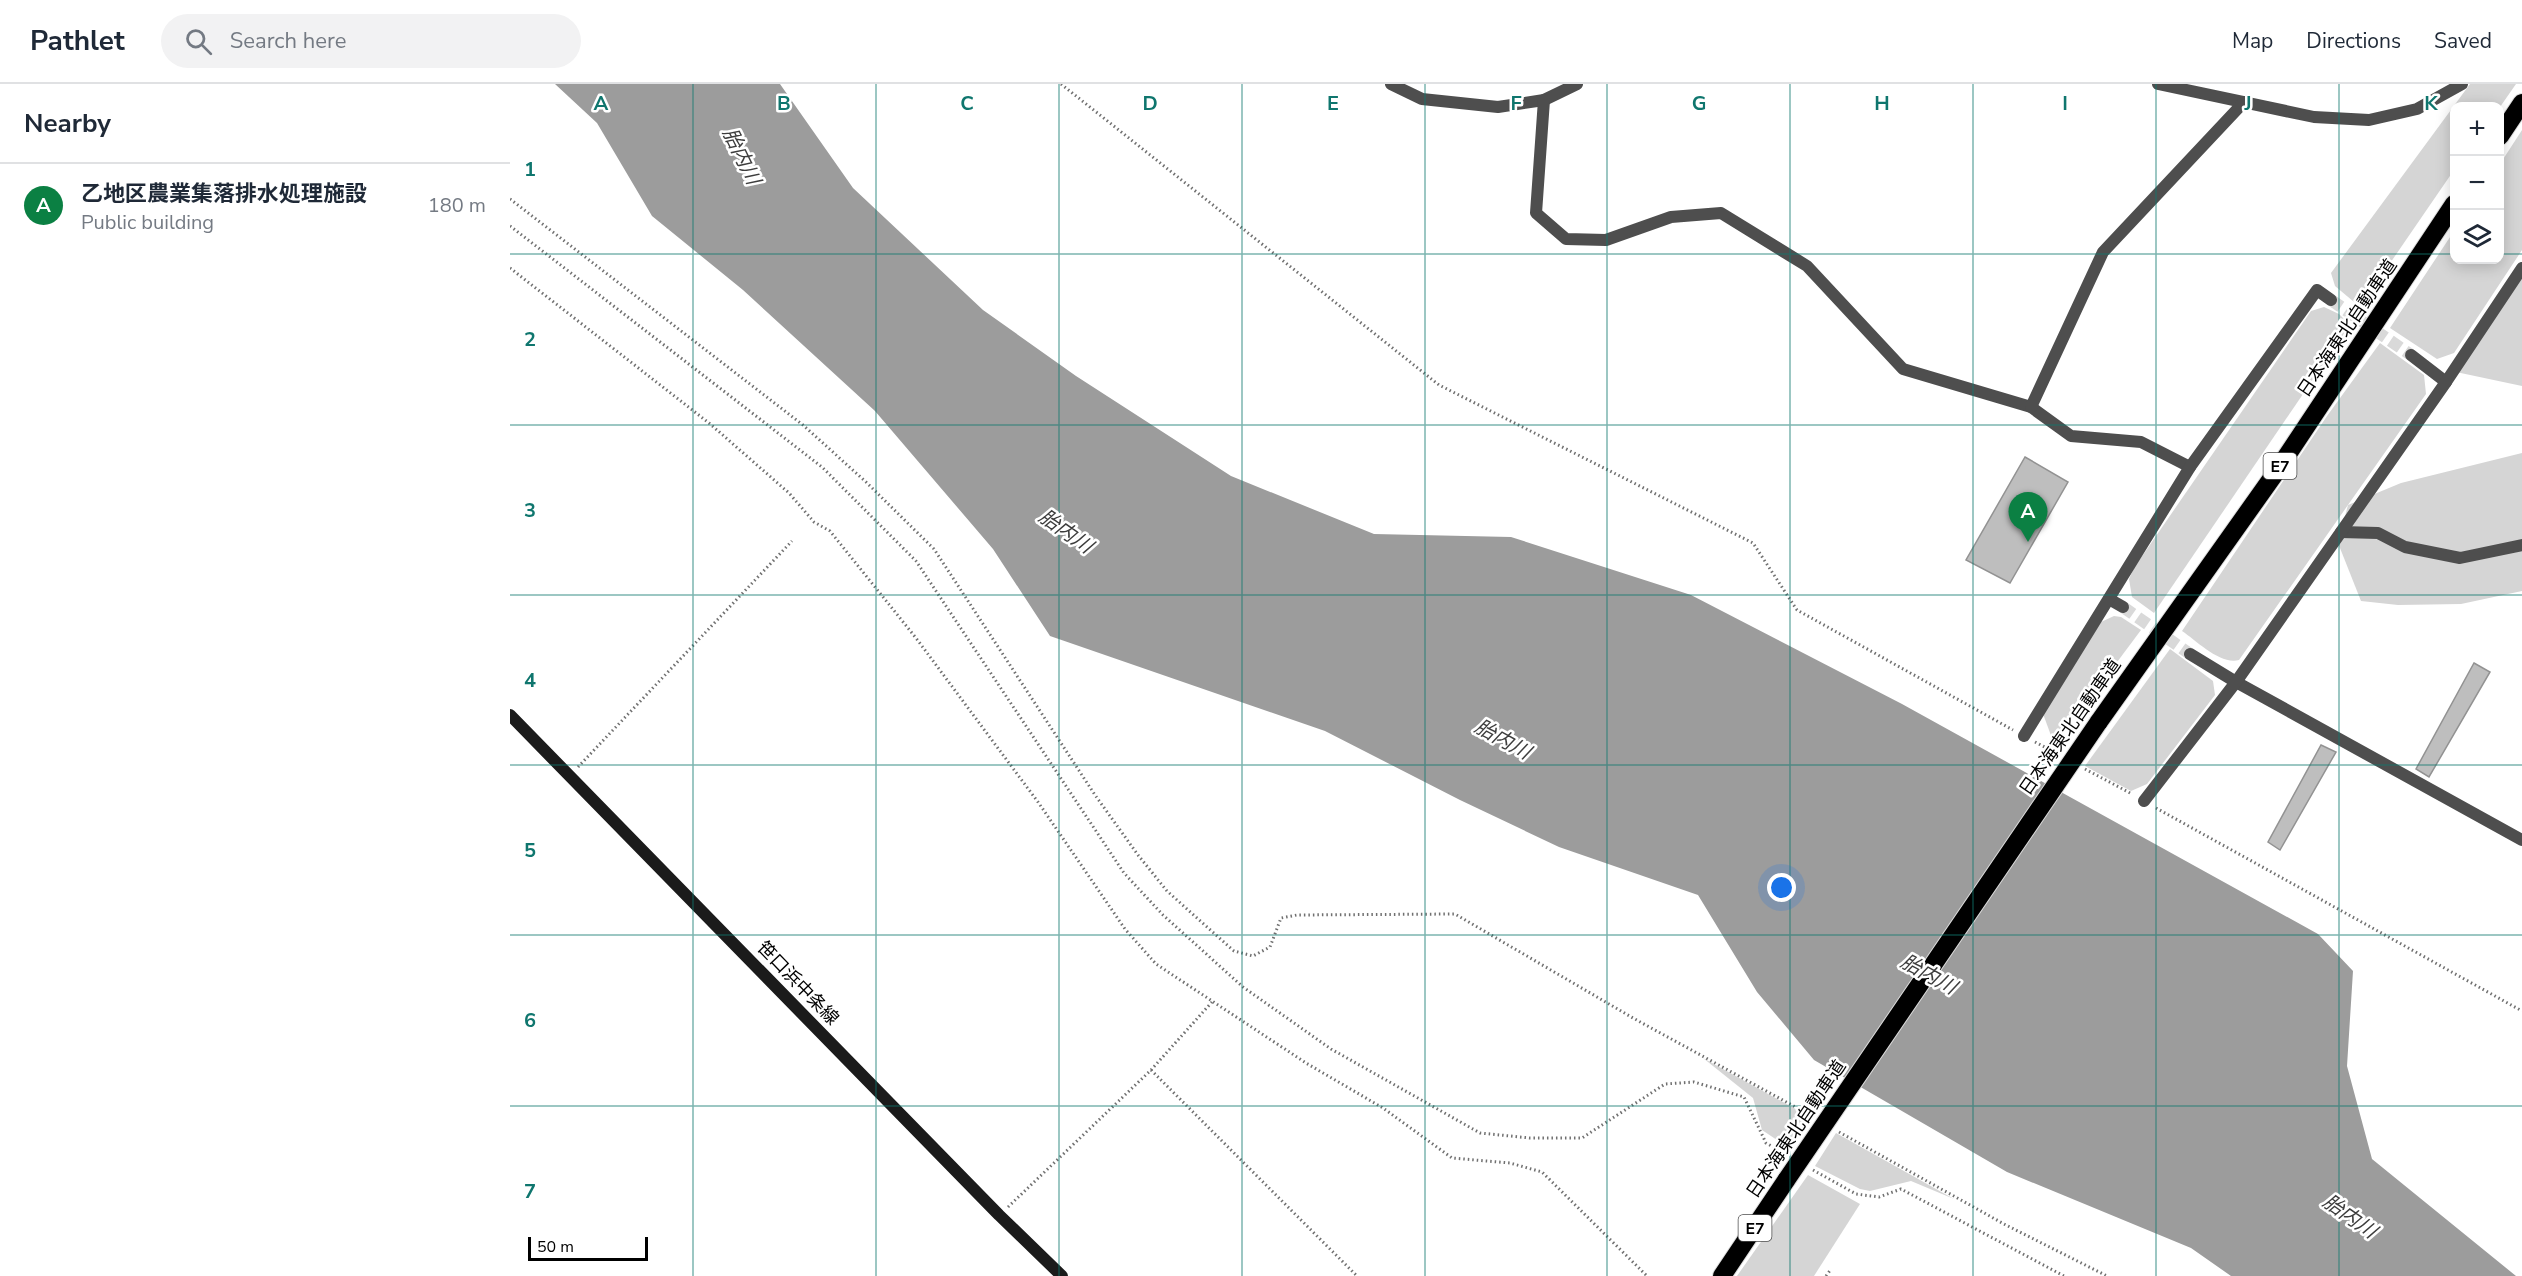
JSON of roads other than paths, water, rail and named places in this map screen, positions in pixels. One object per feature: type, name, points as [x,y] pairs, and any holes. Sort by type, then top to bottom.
[{"type":"highway","points":[[2504,129],[2517,110]]},
{"type":"highway","name":"日本海東北自動車道","points":[[1722,1276],[2098,723],[2274,475],[2450,210]]},
{"type":"main road","name":"笹口浜中条線","points":[[510,715],[999,1215],[1062,1276]]},
{"type":"street","points":[[1390,84],[1422,99],[1498,107],[1545,100],[1577,84]]},
{"type":"street","points":[[2158,84],[2314,117],[2368,120],[2417,109],[2462,84]]},
{"type":"street","points":[[1545,100],[1536,213],[1566,239],[1606,240],[1671,217],[1721,213],[1807,266],[1903,369],[2031,407],[2072,436],[2141,442],[2190,467]]},
{"type":"street","points":[[2031,407],[2103,252],[2244,102]]},
{"type":"street","points":[[2144,801],[2236,682],[2446,382],[2522,267]]},
{"type":"street","points":[[2024,736],[2190,467],[2317,290],[2331,300]]},
{"type":"street","points":[[2411,355],[2446,382]]},
{"type":"street","points":[[2341,532],[2378,533],[2405,547],[2460,558],[2522,545]]},
{"type":"street","points":[[2109,599],[2123,608]]},
{"type":"street","points":[[2190,654],[2236,682],[2522,840]]},
{"type":"water","name":"胎内川","points":[[555,84],[780,84],[853,188],[983,310],[1076,376],[1231,476],[1374,534],[1511,537],[1691,595],[1902,704],[2318,934],[2353,971],[2347,1066],[2372,1159],[2516,1276],[2231,1276],[2191,1248],[2007,1172],[1814,1060],[1757,992],[1698,895],[1559,847],[1460,800],[1325,731],[1050,636],[993,549],[875,411],[743,290],[652,216],[597,123]]},
{"type":"tunnel","points":[[2331,300],[2411,355]]},
{"type":"tunnel","points":[[2123,607],[2190,654]]},
{"type":"place","name":"乙地区農業集落排水処理施設","points":[[2028,542]]}]
